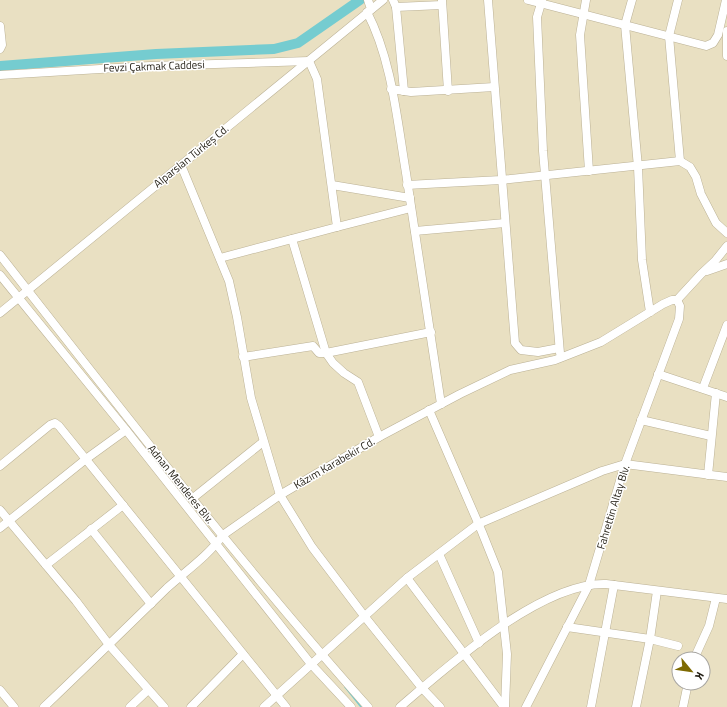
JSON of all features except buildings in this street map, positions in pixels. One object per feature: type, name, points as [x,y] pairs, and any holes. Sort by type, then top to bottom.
[{"type":"street","points":[[368,0],[369,10],[383,50],[391,89],[410,198],[441,404]]},
{"type":"street","name":"Alparslan Türkeş Cd.","points":[[0,313],[382,0]]},
{"type":"street","points":[[488,0],[515,343],[521,350],[538,352],[559,348]]},
{"type":"street","points":[[528,0],[541,2],[706,46],[713,43],[718,34],[726,0]]},
{"type":"street","points":[[586,0],[580,35],[589,171]]},
{"type":"street","points":[[632,0],[625,25],[638,166],[642,260],[650,312]]},
{"type":"street","points":[[678,0],[668,36],[680,161]]},
{"type":"street","points":[[404,91],[394,4],[442,2],[448,91]]},
{"type":"street","points":[[541,2],[537,18],[546,176],[560,358]]},
{"type":"street","points":[[0,26],[2,45],[0,49]]},
{"type":"street","points":[[727,31],[727,56]]},
{"type":"street","points":[[309,61],[317,79],[337,228]]},
{"type":"street","name":"Fevzi Çakmak Caddesi","points":[[0,75],[150,66],[309,61]]},
{"type":"street","points":[[391,89],[404,91],[448,91],[494,87]]},
{"type":"street","points":[[407,185],[501,180],[680,161],[690,167],[696,177],[701,194],[716,223],[727,233]]},
{"type":"street","points":[[181,165],[220,258],[234,299],[251,398],[280,495],[312,547],[365,618],[422,688],[440,707]]},
{"type":"street","points":[[332,184],[410,198]]},
{"type":"street","points":[[220,258],[411,208]]},
{"type":"street","points":[[415,231],[505,223]]},
{"type":"street","points":[[292,239],[326,353],[333,363],[344,373],[358,382],[378,437]]},
{"type":"street","points":[[677,300],[700,274],[715,261],[727,246]]},
{"type":"street","name":"Adnan Menderes Blv.","points":[[0,255],[223,535],[322,655],[368,707]]},
{"type":"street","points":[[700,274],[727,264]]},
{"type":"street","name":"Adnan Menderes Blv.","points":[[0,275],[126,430],[311,664],[351,707]]},
{"type":"street","name":"Kâzım Karabekir Cd.","points":[[44,707],[110,646],[180,576],[216,544],[223,535],[280,495],[378,437],[510,370],[560,358],[601,342],[663,304],[672,300],[677,300]]},
{"type":"street","name":"Fahrettin Altay Blv.","points":[[526,707],[589,585],[625,464],[679,319],[680,306],[677,300]]},
{"type":"street","points":[[703,388],[727,325]]},
{"type":"street","points":[[243,357],[313,346],[319,353],[326,353],[431,332]]},
{"type":"street","points":[[658,374],[727,397]]},
{"type":"street","points":[[708,475],[716,393]]},
{"type":"street","points":[[429,410],[498,572],[507,654],[504,707]]},
{"type":"street","points":[[641,420],[711,436]]},
{"type":"street","points":[[0,466],[55,423],[61,428],[286,707]]},
{"type":"street","points":[[0,528],[86,459],[126,430]]},
{"type":"street","points":[[193,498],[263,442]]},
{"type":"street","points":[[264,707],[365,618],[407,578],[478,524],[602,471],[625,464],[727,477]]},
{"type":"street","points":[[46,565],[123,505]]},
{"type":"street","points":[[0,510],[110,646],[164,707]]},
{"type":"street","points":[[91,529],[151,604]]},
{"type":"street","points":[[439,554],[479,643]]},
{"type":"street","points":[[407,578],[504,707]]},
{"type":"street","points":[[400,707],[504,624],[542,602],[589,585],[614,585],[727,599]]},
{"type":"street","points":[[591,707],[614,585]]},
{"type":"street","points":[[636,707],[650,639],[657,591]]},
{"type":"street","points":[[698,651],[709,626],[716,598]]},
{"type":"street","points":[[567,627],[650,639],[678,646]]},
{"type":"street","points":[[191,707],[243,654]]},
{"type":"street","points":[[0,690],[14,707]]},
{"type":"street","points":[[130,707],[148,690]]},
{"type":"street","points":[[683,707],[686,691]]},
{"type":"waterway","points":[[0,66],[156,54],[274,49],[298,43],[360,0]]},
{"type":"waterway","points":[[345,687],[361,707]]}]
